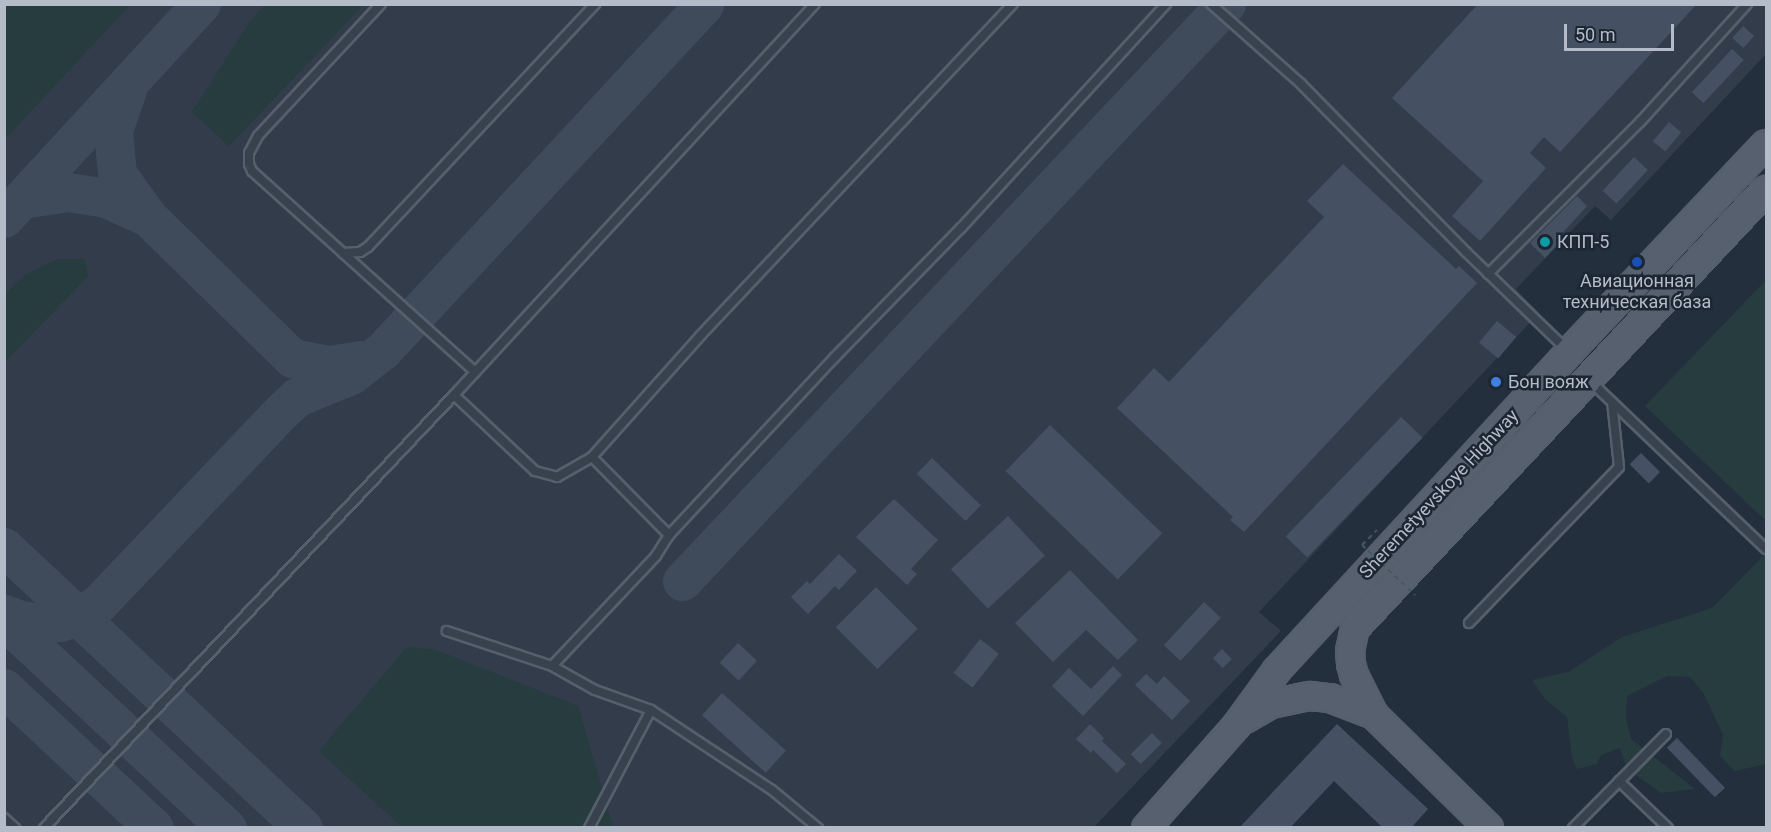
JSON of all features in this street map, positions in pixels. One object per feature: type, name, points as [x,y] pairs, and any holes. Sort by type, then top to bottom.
[{"type":"main road","name":"Sheremetyevskoye Highway","points":[[1146,828],[1237,725],[1277,670],[1569,352],[1767,144]]},
{"type":"main road","name":"Sheremetyevskoye Highway","points":[[1374,715],[1351,664],[1350,651],[1355,628],[1590,381],[1767,190]]},
{"type":"main road","points":[[1237,725],[1271,704],[1310,696],[1330,698],[1374,715],[1488,828]]},
{"type":"lane","points":[[381,4],[258,136],[249,153],[249,164],[252,171],[475,372]]},
{"type":"lane","points":[[343,253],[360,252],[374,242],[595,4]]},
{"type":"lane","points":[[44,828],[454,395],[815,4]]},
{"type":"lane","points":[[454,395],[535,471],[556,477],[592,457],[701,335],[1013,4]]},
{"type":"lane","points":[[552,666],[656,556],[669,535],[834,357],[961,228],[1166,4]]},
{"type":"lane","points":[[1211,4],[1301,84],[1488,274],[1569,352]]},
{"type":"lane","points":[[1488,274],[1641,121],[1747,4]]},
{"type":"lane","points":[[1590,381],[1767,549]]},
{"type":"lane","points":[[1469,623],[1619,466],[1612,402]]},
{"type":"lane","points":[[592,457],[669,535]]},
{"type":"lane","points":[[447,631],[552,666],[595,690],[651,710],[772,790],[818,828]]},
{"type":"lane","points":[[589,828],[651,710]]},
{"type":"lane","points":[[1573,828],[1666,734]]},
{"type":"lane","points":[[1619,781],[1668,828]]},
{"type":"lane","points":[[4,818],[15,828]]},
{"type":"path","points":[[1362,545],[1415,595]]},
{"type":"shaded area","points":[[5,5],[1766,5],[1766,54],[1611,220],[1595,206],[1516,289],[1539,313],[1259,612],[1281,631],[1094,827],[5,828]]},
{"type":"green space","points":[[266,4],[363,5],[229,146],[192,112],[251,20]]},
{"type":"green space","points":[[4,5],[130,5],[5,139]]},
{"type":"green space","points":[[58,259],[85,259],[88,276],[5,362],[5,294],[25,275]]},
{"type":"green space","points":[[1766,280],[1766,521],[1645,406]]},
{"type":"green space","points":[[1766,553],[1766,764],[1735,771],[1720,756],[1723,735],[1704,694],[1690,677],[1667,676],[1627,696],[1626,718],[1631,739],[1695,789],[1661,793],[1627,769],[1620,748],[1601,755],[1597,764],[1577,769],[1572,758],[1567,717],[1544,698],[1532,680],[1568,672],[1622,637],[1712,608]]},
{"type":"green space","points":[[407,647],[436,650],[578,706],[613,827],[402,827],[319,751]]},
{"type":"building","points":[[1478,4],[1697,4],[1560,152],[1544,137],[1530,153],[1546,168],[1480,241],[1452,216],[1483,181],[1392,98]]},
{"type":"building","points":[[1743,26],[1754,36],[1743,48],[1732,38]]},
{"type":"building","points":[[1732,49],[1744,60],[1703,103],[1692,92]]},
{"type":"building","points":[[1669,122],[1681,132],[1665,151],[1653,141]]},
{"type":"building","points":[[1634,157],[1648,170],[1617,204],[1603,191]]},
{"type":"building","points":[[1343,164],[1456,269],[1459,266],[1477,283],[1244,532],[1230,520],[1233,517],[1117,408],[1154,368],[1169,382],[1324,217],[1307,201]]},
{"type":"building","points":[[1577,196],[1587,206],[1558,238],[1561,241],[1545,258],[1530,243]]},
{"type":"building","points":[[1497,321],[1516,337],[1498,359],[1479,342]]},
{"type":"building","points":[[1401,417],[1423,438],[1307,557],[1286,536]]},
{"type":"building","points":[[1050,425],[1162,533],[1118,579],[1006,471]]},
{"type":"building","points":[[1641,453],[1660,472],[1649,483],[1630,464]]},
{"type":"building","points":[[932,458],[981,505],[966,521],[917,474]]},
{"type":"building","points":[[894,499],[938,540],[911,569],[917,574],[907,585],[856,537]]},
{"type":"building","points":[[1008,516],[1045,555],[988,609],[951,569]]},
{"type":"building","points":[[839,554],[857,571],[839,590],[835,586],[808,614],[791,597],[807,581],[810,584]]},
{"type":"building","points":[[1070,570],[1138,640],[1118,660],[1086,630],[1053,662],[1015,623]]},
{"type":"building","points":[[876,587],[918,629],[877,669],[836,627]]},
{"type":"building","points":[[1204,602],[1221,618],[1181,661],[1164,645]]},
{"type":"building","points":[[980,639],[999,654],[972,688],[954,673]]},
{"type":"building","points":[[738,643],[757,661],[739,680],[720,663]]},
{"type":"building","points":[[1222,649],[1232,659],[1223,668],[1213,658]]},
{"type":"building","points":[[1113,666],[1122,675],[1083,716],[1052,686],[1069,668],[1091,689]]},
{"type":"building","points":[[1146,674],[1157,684],[1164,676],[1190,701],[1172,720],[1135,685]]},
{"type":"building","points":[[722,693],[786,751],[766,773],[702,715]]},
{"type":"building","points":[[1090,724],[1104,738],[1102,741],[1126,764],[1117,773],[1093,750],[1091,753],[1076,739]]},
{"type":"building","points":[[1337,724],[1428,809],[1411,828],[1383,828],[1334,781],[1290,828],[1239,828]]},
{"type":"building","points":[[1152,733],[1162,743],[1141,764],[1131,754]]},
{"type":"building","points":[[1677,738],[1725,788],[1715,797],[1667,748]]},
{"type":"taxiway","points":[[4,218],[201,4]]},
{"type":"taxiway","points":[[4,614],[21,620],[41,623],[60,622],[81,615],[98,604],[297,397],[351,375],[383,350],[704,4]]},
{"type":"taxiway","points":[[682,581],[1226,4]]},
{"type":"taxiway","points":[[130,81],[113,130],[117,174],[148,217],[292,358],[329,365],[361,360]]},
{"type":"taxiway","points":[[22,199],[68,192],[105,198],[148,217]]},
{"type":"taxiway","points":[[4,547],[303,828]]},
{"type":"taxiway","points":[[4,620],[227,828]]},
{"type":"taxiway","points":[[4,688],[154,828]]},
{"type":"place","name":"КПП-5","points":[[1545,242]]},
{"type":"place","name":"Авиационная техническая база","points":[[1637,262]]},
{"type":"place","name":"Бон вояж","points":[[1496,382]]}]
